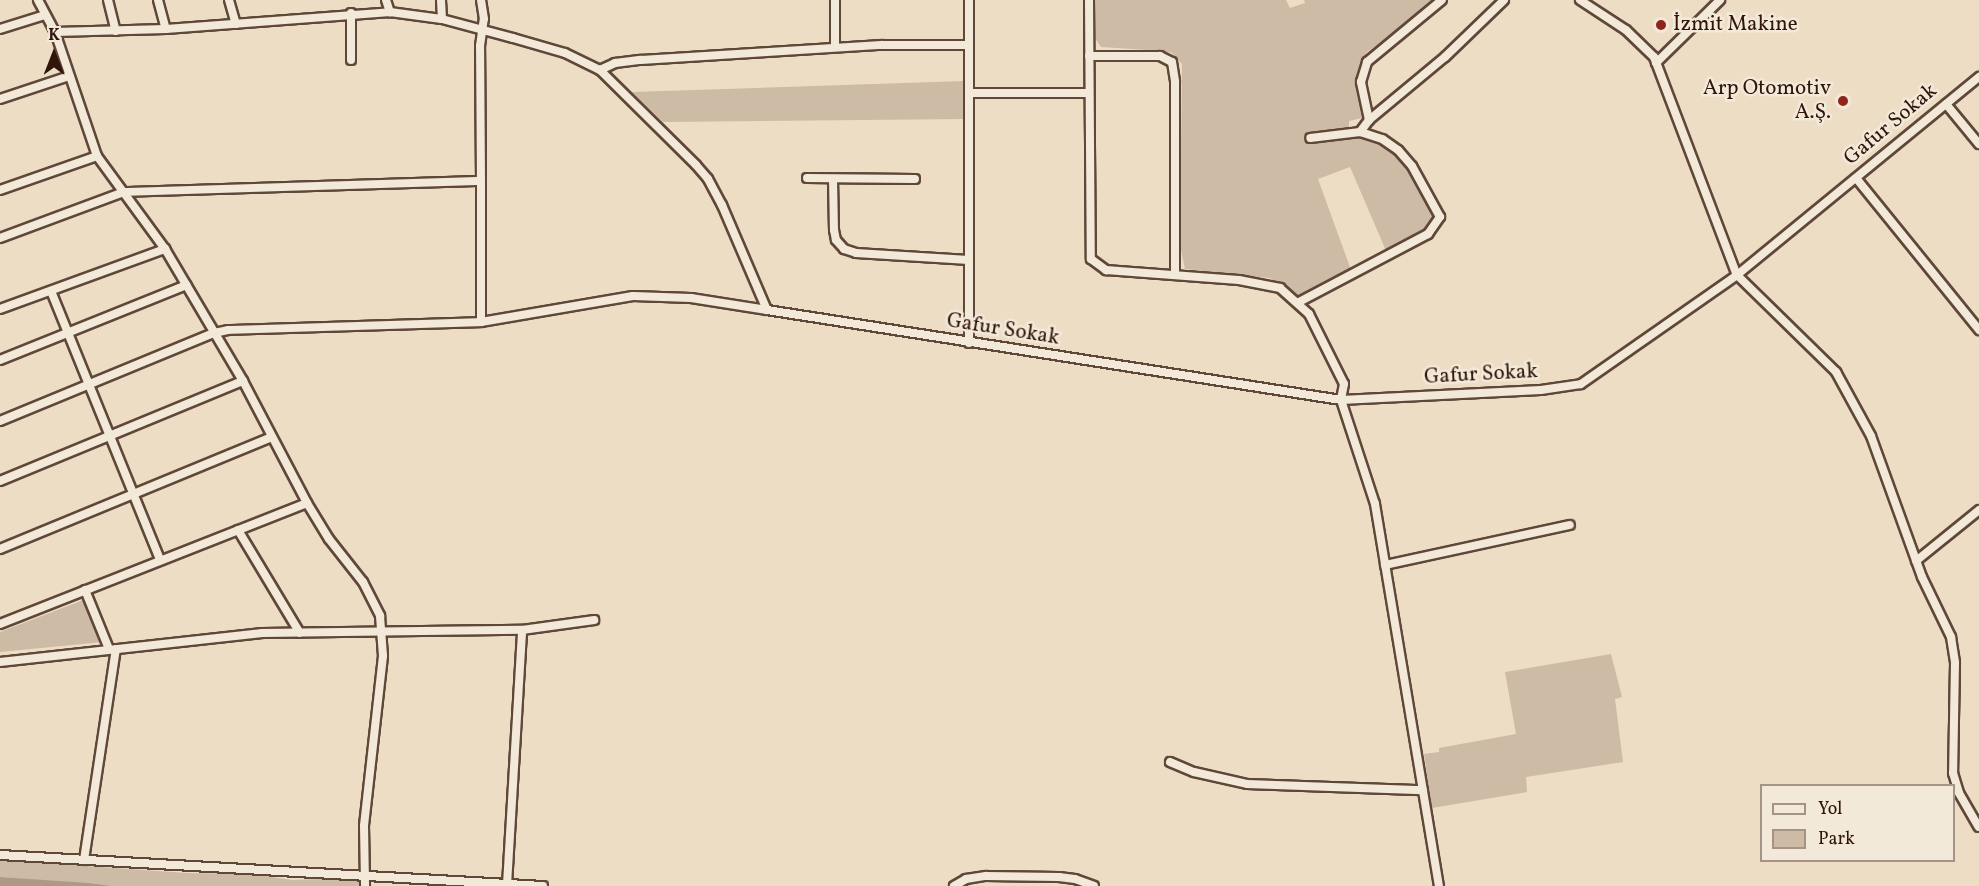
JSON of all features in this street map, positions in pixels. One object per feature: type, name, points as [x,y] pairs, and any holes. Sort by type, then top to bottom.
[{"type":"street","points":[[38,0],[55,32],[97,156],[165,249],[243,381],[328,539],[369,593],[380,616],[383,633],[382,668],[363,826],[364,886]]},
{"type":"street","points":[[108,0],[116,31]]},
{"type":"street","points":[[158,0],[166,28]]},
{"type":"street","points":[[230,0],[236,24]]},
{"type":"street","points":[[386,0],[390,12]]},
{"type":"street","points":[[441,0],[442,19]]},
{"type":"street","points":[[481,0],[483,30],[480,46],[481,322]]},
{"type":"street","points":[[835,0],[835,47]]},
{"type":"street","points":[[969,0],[969,343]]},
{"type":"street","points":[[1089,0],[1091,259],[1106,270],[1263,283],[1280,288],[1299,302],[1309,314],[1344,384],[1341,400],[1375,504],[1439,886]]},
{"type":"street","points":[[1369,120],[1361,82],[1367,62],[1442,0]]},
{"type":"street","points":[[1360,132],[1369,120],[1445,57],[1504,0]]},
{"type":"street","points":[[1580,0],[1626,30],[1645,47],[1656,63],[1737,275],[1829,364],[1842,381],[1871,436],[1916,561],[1953,643],[1955,663],[1953,773],[1959,793],[1979,827]]},
{"type":"street","points":[[1656,63],[1720,0]]},
{"type":"street","points":[[55,32],[236,24],[351,13],[390,12],[442,19],[565,54],[600,70],[708,179],[722,205],[767,310]]},
{"type":"street","points":[[351,13],[351,60]]},
{"type":"street","points":[[0,29],[45,15]]},
{"type":"street","points":[[600,70],[626,61],[835,47],[969,45]]},
{"type":"street","points":[[1089,56],[1160,56],[1172,62],[1175,82],[1175,274]]},
{"type":"street","points":[[0,99],[69,76]]},
{"type":"street","name":"Gafur Sokak","points":[[0,421],[214,333],[228,330],[481,322],[633,296],[691,298],[1341,400],[1574,386],[1737,275],[1979,76]]},
{"type":"street","points":[[969,93],[1089,93]]},
{"type":"street","points":[[1946,104],[1979,144]]},
{"type":"street","points":[[1299,302],[1428,234],[1439,221],[1435,204],[1405,157],[1382,139],[1360,132],[1310,138]]},
{"type":"street","points":[[0,190],[97,156]]},
{"type":"street","points":[[807,178],[915,179]]},
{"type":"street","points":[[1856,178],[1979,330]]},
{"type":"street","points":[[833,179],[834,230],[836,240],[844,249],[856,253],[969,260]]},
{"type":"street","points":[[0,238],[124,192],[481,182]]},
{"type":"street","points":[[0,309],[165,249]]},
{"type":"street","points":[[0,360],[187,285]]},
{"type":"street","points":[[51,291],[160,560]]},
{"type":"street","points":[[0,481],[243,381]]},
{"type":"street","points":[[0,549],[272,437]]},
{"type":"street","points":[[0,624],[307,503]]},
{"type":"street","points":[[1916,561],[1979,510]]},
{"type":"street","points":[[1385,565],[1570,525]]},
{"type":"street","points":[[238,530],[300,633]]},
{"type":"street","points":[[84,860],[113,649],[85,590]]},
{"type":"street","points":[[0,662],[262,633],[522,630],[594,620]]},
{"type":"street","points":[[507,885],[522,630]]},
{"type":"street","points":[[1170,762],[1194,772],[1247,784],[1423,790]]},
{"type":"street","points":[[0,855],[543,886]]},
{"type":"street","points":[[954,886],[974,877],[1024,882],[1075,879],[1094,886]]},
{"type":"green space","points":[[1094,0],[1286,0],[1290,8],[1305,3],[1304,0],[1437,0],[1423,14],[1367,52],[1359,68],[1362,118],[1349,121],[1349,129],[1305,134],[1305,143],[1364,137],[1379,141],[1394,151],[1411,168],[1437,213],[1433,228],[1387,253],[1350,167],[1318,179],[1351,270],[1298,297],[1270,278],[1185,269],[1180,245],[1182,64],[1172,53],[1164,51],[1101,47],[1094,37]]},
{"type":"green space","points":[[964,81],[964,119],[663,122],[632,92]]},
{"type":"green space","points":[[86,599],[103,642],[0,652],[0,632]]},
{"type":"green space","points":[[1611,654],[1622,697],[1615,699],[1623,762],[1526,777],[1527,792],[1432,808],[1424,754],[1439,752],[1439,748],[1516,734],[1505,672]]},
{"type":"green space","points":[[0,860],[187,873],[252,874],[292,880],[348,878],[359,880],[359,886],[112,886],[0,877]]},
{"type":"shaded area","points":[[0,877],[88,883],[112,886],[0,886]]},
{"type":"place","name":"İzmit Makine","points":[[1661,25]]},
{"type":"place","name":"Arp Otomotiv A.Ş.","points":[[1843,101]]}]
